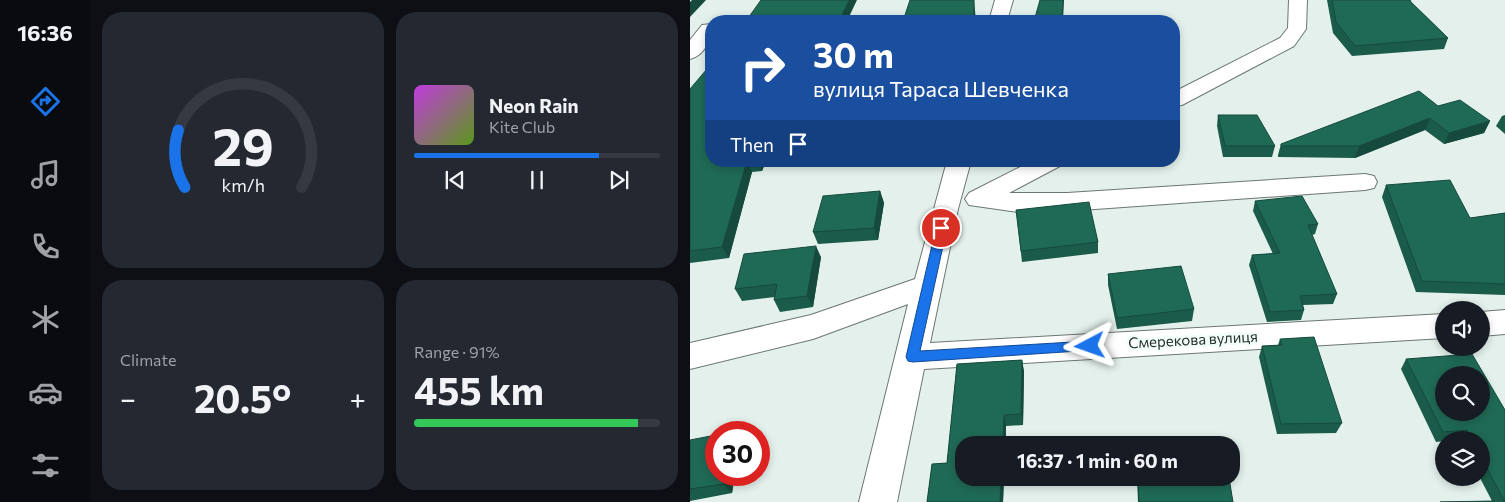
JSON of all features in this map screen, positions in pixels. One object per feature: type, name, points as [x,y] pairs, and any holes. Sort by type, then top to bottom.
[{"type":"street","points":[[1000,15],[1004,0]]},
{"type":"street","points":[[1180,97],[1287,42],[1297,29],[1298,0]]},
{"type":"street","points":[[690,53],[705,34]]},
{"type":"street","points":[[878,502],[913,357],[945,209],[957,167]]},
{"type":"street","points":[[945,209],[980,198],[1040,167]]},
{"type":"street","points":[[980,198],[1018,203],[1067,202],[1365,182]]},
{"type":"street","points":[[690,356],[813,327],[929,286]]},
{"type":"street","points":[[1490,323],[1505,322]]},
{"type":"street","name":"Смерекова вулиця","points":[[913,357],[1435,327]]},
{"type":"building","points":[[761,0],[849,0],[842,15],[750,15]]},
{"type":"building","points":[[910,0],[974,0],[974,15],[905,15]]},
{"type":"building","points":[[1040,0],[1063,0],[1062,15],[1036,15]]},
{"type":"building","points":[[1332,0],[1410,0],[1448,38],[1355,46],[1336,22]]},
{"type":"building","points":[[705,71],[705,167],[745,167],[722,247],[690,251],[690,89]]},
{"type":"building","points":[[1419,91],[1438,106],[1460,100],[1490,121],[1449,133],[1430,118],[1359,146],[1281,146],[1281,144]]},
{"type":"building","points":[[1218,115],[1257,115],[1275,146],[1225,146]]},
{"type":"building","points":[[1450,180],[1470,218],[1505,213],[1505,284],[1422,281],[1386,185]]},
{"type":"building","points":[[880,191],[874,228],[813,232],[823,196]]},
{"type":"building","points":[[1302,196],[1318,224],[1308,225],[1337,294],[1300,296],[1304,310],[1270,312],[1252,255],[1280,253],[1255,201]]},
{"type":"building","points":[[1089,202],[1098,242],[1021,251],[1016,210]]},
{"type":"building","points":[[816,246],[807,296],[774,300],[777,284],[735,289],[744,254]]},
{"type":"building","points":[[1181,266],[1194,309],[1117,318],[1108,274]]},
{"type":"building","points":[[1314,337],[1342,423],[1281,424],[1262,346],[1282,345],[1280,339]]},
{"type":"building","points":[[1473,356],[1479,366],[1435,366],[1435,416],[1406,359]]},
{"type":"building","points":[[1022,360],[1021,414],[1004,415],[1003,436],[955,436],[955,486],[1001,486],[1000,502],[927,502],[932,464],[947,463],[957,364]]},
{"type":"building","points":[[1490,385],[1505,410],[1505,502],[1490,474],[1490,431],[1442,431],[1437,421],[1490,421]]},
{"type":"building","points":[[705,437],[705,486],[710,486],[690,489],[690,440]]},
{"type":"building","points":[[1138,486],[1230,486],[1233,502],[1139,502]]},
{"type":"building","points":[[1494,501],[1494,502],[1440,502]]},
{"type":"route","points":[[941,228],[913,357],[1090,346]]}]
